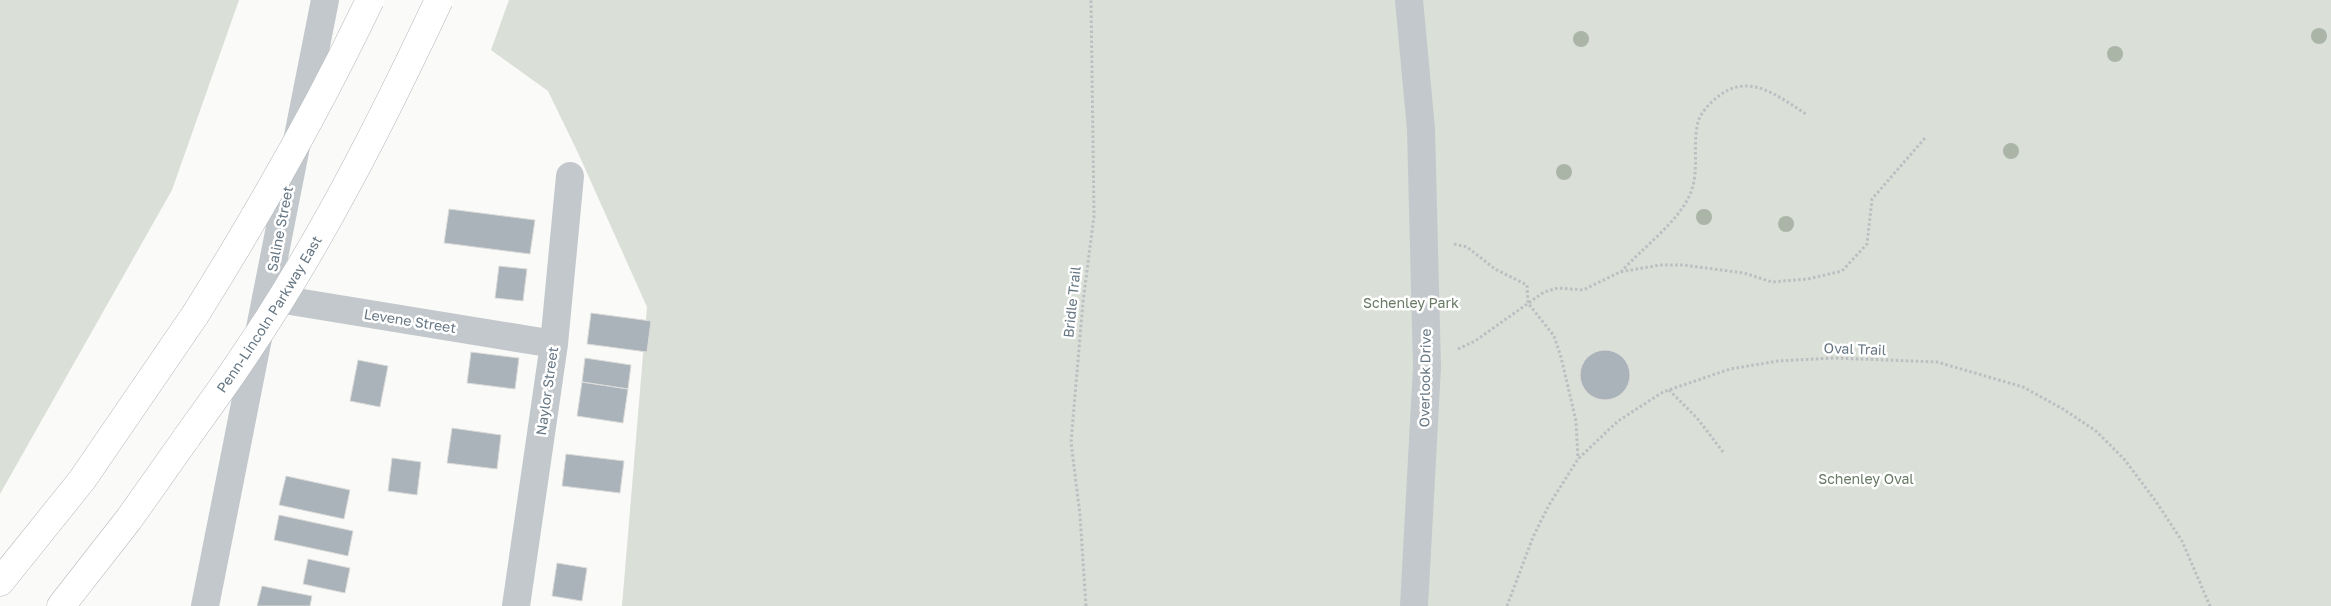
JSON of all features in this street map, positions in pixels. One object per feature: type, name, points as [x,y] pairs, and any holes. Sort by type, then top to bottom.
[{"type":"highway","points":[[0,582],[82,480],[195,315],[248,230],[298,143],[370,0]]},
{"type":"highway","name":"Penn-Lincoln Parkway East","points":[[61,606],[129,519],[247,353],[353,175],[400,84],[439,0]]},
{"type":"street","name":"Saline Street","points":[[204,606],[325,0]]},
{"type":"street","name":"Overlook Drive","points":[[1409,0],[1420,130],[1425,236],[1427,366],[1414,606]]},
{"type":"street","name":"Naylor Street","points":[[516,606],[554,344],[570,176]]},
{"type":"street","name":"Levene Street","points":[[266,297],[554,344]]},
{"type":"path","name":"Bridle Trail","points":[[1086,606],[1080,515],[1071,442],[1083,302],[1094,216],[1092,0]]},
{"type":"path","points":[[1620,272],[1676,216],[1685,203],[1691,191],[1695,171],[1697,126],[1708,105],[1718,96],[1729,90],[1754,85],[1806,114]]},
{"type":"path","points":[[1427,366],[1475,341],[1544,292],[1558,288],[1583,290],[1620,272],[1660,265],[1683,265],[1744,273],[1772,282],[1808,279],[1842,271],[1868,244],[1872,199],[1925,138]]},
{"type":"path","points":[[1425,236],[1467,247],[1495,269],[1527,285],[1528,303],[1554,336],[1562,357],[1576,421],[1578,459]]},
{"type":"path","name":"Oval Trail","points":[[1507,606],[1533,537],[1549,505],[1578,459],[1618,421],[1669,389],[1730,369],[1778,361],[1834,358],[1937,362],[2022,387],[2063,409],[2096,431],[2124,459],[2158,503],[2182,541],[2210,606]]},
{"type":"path","points":[[1669,389],[1697,418],[1723,452]]},
{"type":"green space","points":[[0,0],[239,0],[172,190],[0,494]]},
{"type":"green space","name":"Schenley Park","points":[[509,0],[2331,0],[2331,606],[622,606],[647,307],[579,155],[548,91],[491,50]]},
{"type":"building","points":[[449,209],[535,220],[530,254],[444,243]]},
{"type":"building","points":[[499,266],[527,269],[523,301],[495,298]]},
{"type":"building","points":[[591,313],[651,321],[647,352],[587,344]]},
{"type":"building","points":[[1605,350],[1614,352],[1625,361],[1630,375],[1628,384],[1619,395],[1605,400],[1596,398],[1585,389],[1580,375],[1582,366],[1591,355]]},
{"type":"building","points":[[471,352],[519,358],[515,389],[467,383]]},
{"type":"building","points":[[585,358],[631,365],[628,389],[582,382]]},
{"type":"building","points":[[358,360],[388,366],[380,407],[350,401]]},
{"type":"building","points":[[582,382],[628,389],[623,423],[577,416]]},
{"type":"building","points":[[452,428],[501,435],[497,469],[447,463]]},
{"type":"building","points":[[566,454],[624,461],[620,493],[562,486]]},
{"type":"building","points":[[392,458],[421,462],[417,495],[388,491]]},
{"type":"building","points":[[286,476],[350,490],[344,519],[279,505]]},
{"type":"building","points":[[279,515],[353,531],[348,556],[274,540]]},
{"type":"building","points":[[308,559],[350,568],[345,593],[303,584]]},
{"type":"building","points":[[557,563],[587,568],[582,601],[552,596]]},
{"type":"building","points":[[262,586],[312,596],[310,606],[257,606]]},
{"type":"park label","name":"Schenley Oval","points":[[1866,479]]}]
